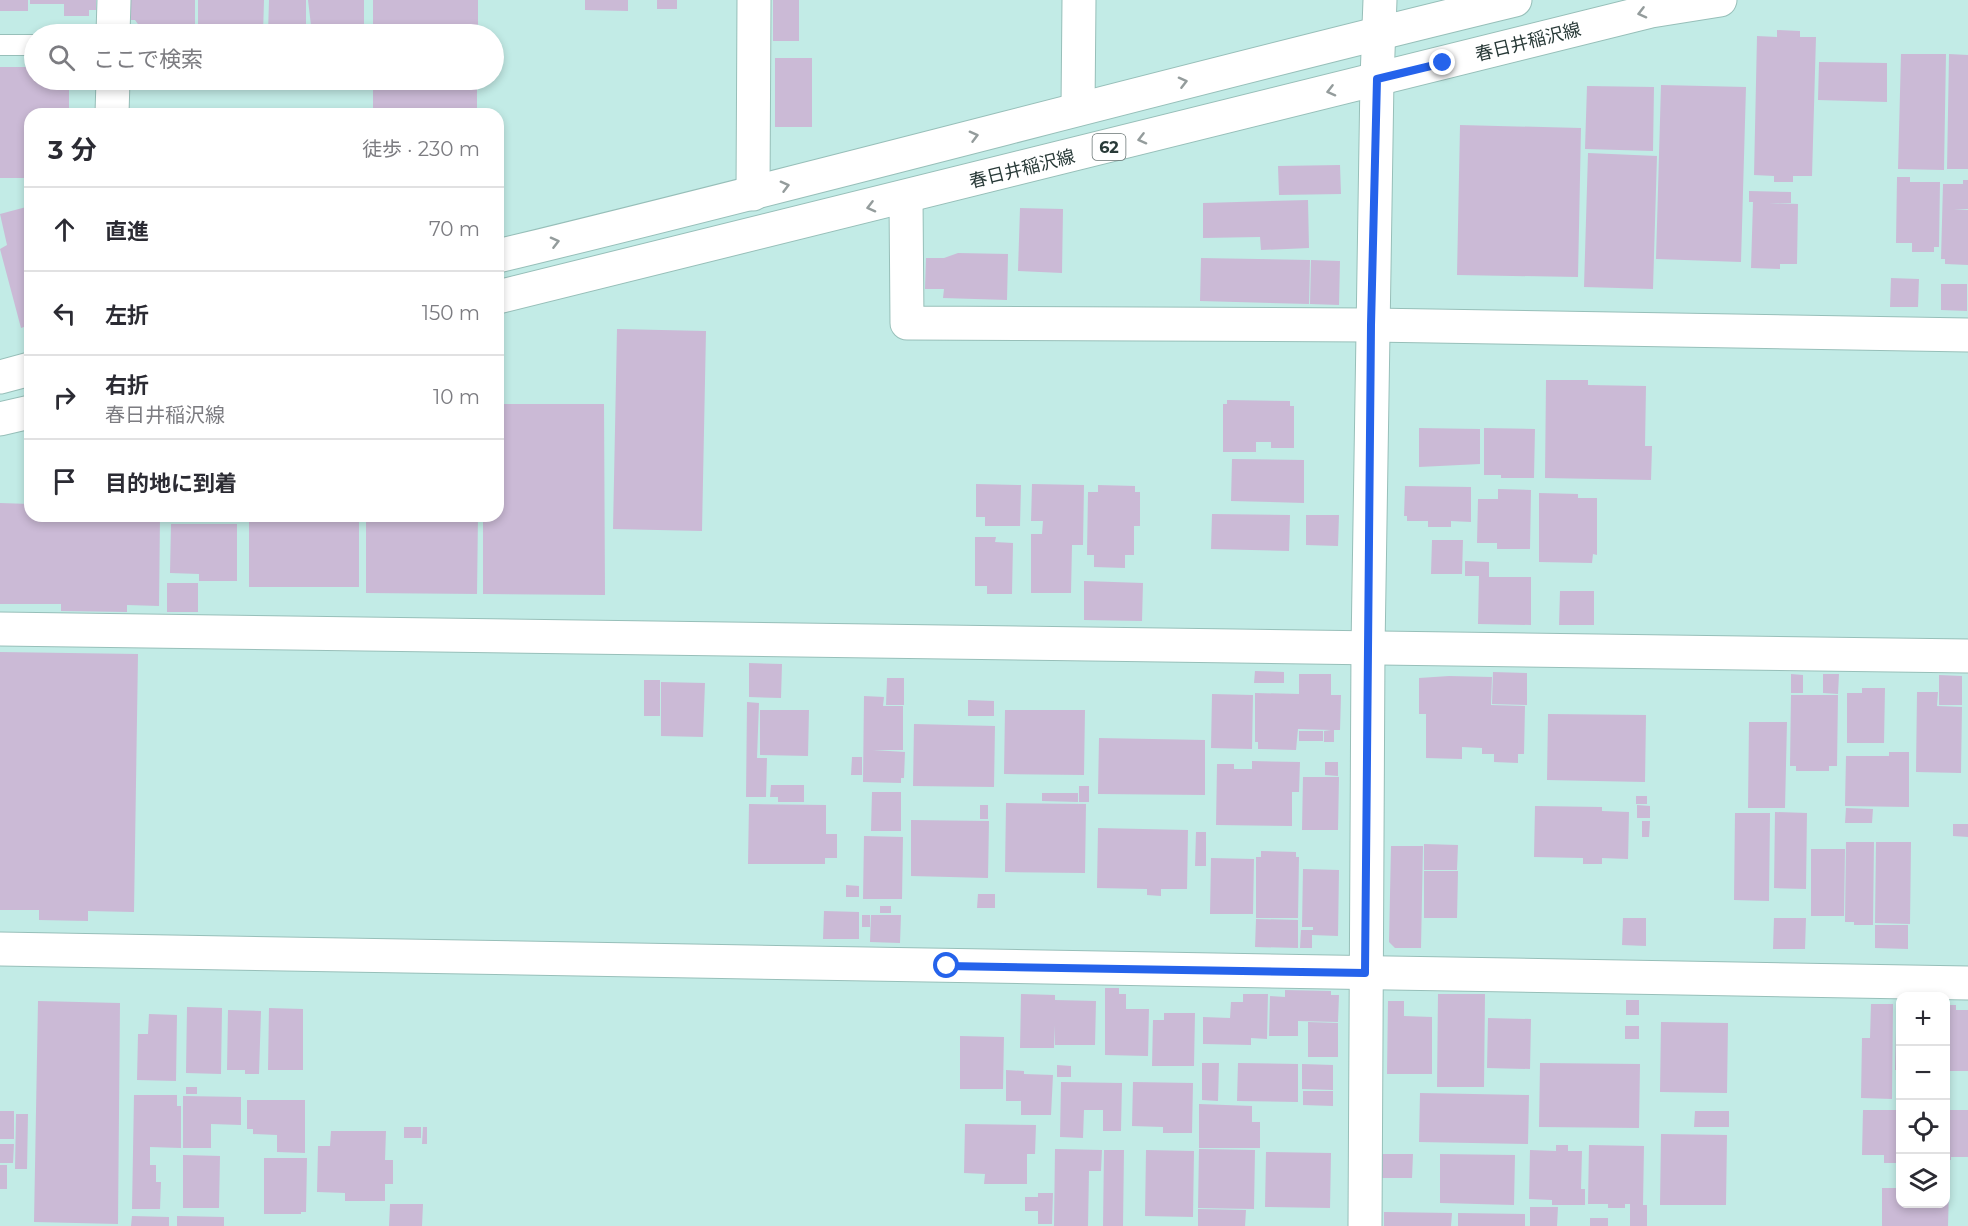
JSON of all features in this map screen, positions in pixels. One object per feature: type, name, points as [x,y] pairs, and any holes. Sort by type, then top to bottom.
[{"type":"street","points":[[113,24],[114,0]]},
{"type":"street","points":[[753,194],[754,0]]},
{"type":"street","points":[[1078,109],[1079,0]]},
{"type":"street","points":[[1365,1226],[1371,325],[1380,0]]},
{"type":"street","points":[[504,255],[753,194],[1078,109],[1515,0]]},
{"type":"street","name":"春日井稲沢線","points":[[504,296],[906,198],[1651,11],[1720,0]]},
{"type":"street","points":[[112,90],[112,108]]},
{"type":"street","points":[[906,198],[907,322],[1371,325],[1968,335]]},
{"type":"street","points":[[0,377],[24,371]]},
{"type":"street","points":[[0,419],[24,413]]},
{"type":"street","points":[[0,629],[1968,656]]},
{"type":"street","points":[[0,949],[1968,982]]},
{"type":"lane","points":[[0,45],[24,45]]},
{"type":"building","points":[[0,0],[28,0],[28,11],[0,11]]},
{"type":"building","points":[[30,0],[96,0],[96,10],[89,10],[89,16],[64,16],[64,4],[30,4]]},
{"type":"building","points":[[131,0],[195,0],[195,24],[138,24],[135,20],[131,20]]},
{"type":"building","points":[[198,0],[264,0],[263,24],[198,24]]},
{"type":"building","points":[[269,0],[306,0],[306,24],[268,24]]},
{"type":"building","points":[[308,0],[364,0],[364,24],[311,24]]},
{"type":"building","points":[[373,0],[478,0],[478,24],[373,24]]},
{"type":"building","points":[[585,0],[628,0],[628,11],[585,10]]},
{"type":"building","points":[[657,0],[677,0],[677,9],[657,9]]},
{"type":"building","points":[[773,0],[799,0],[799,41],[773,41]]},
{"type":"building","points":[[1777,30],[1800,31],[1800,37],[1816,37],[1812,176],[1793,176],[1793,182],[1774,182],[1774,176],[1754,175],[1757,36],[1777,37]]},
{"type":"building","points":[[1901,54],[1946,54],[1944,170],[1898,169]]},
{"type":"building","points":[[1949,54],[1968,55],[1968,169],[1947,169]]},
{"type":"building","points":[[775,58],[812,58],[812,127],[775,127]]},
{"type":"building","points":[[1819,62],[1887,63],[1887,102],[1818,100]]},
{"type":"building","points":[[0,67],[24,67],[24,90],[69,90],[69,108],[24,108],[24,178],[0,178]]},
{"type":"building","points":[[1661,85],[1746,87],[1741,262],[1656,259]]},
{"type":"building","points":[[1587,86],[1654,87],[1653,151],[1585,149]]},
{"type":"building","points":[[373,90],[477,90],[477,108],[373,108]]},
{"type":"building","points":[[1460,125],[1581,128],[1578,277],[1457,275]]},
{"type":"building","points":[[1588,153],[1657,156],[1653,289],[1584,287]]},
{"type":"building","points":[[1340,165],[1341,194],[1279,195],[1278,166]]},
{"type":"building","points":[[1897,177],[1910,177],[1910,182],[1940,182],[1939,247],[1934,247],[1934,252],[1912,252],[1912,243],[1896,243]]},
{"type":"building","points":[[1963,180],[1968,180],[1968,209],[1954,210],[1968,210],[1968,265],[1945,264],[1945,259],[1941,259],[1943,184],[1963,184]]},
{"type":"building","points":[[1749,191],[1791,192],[1791,203],[1769,203],[1798,204],[1797,264],[1780,264],[1780,269],[1751,268],[1753,202],[1749,202]]},
{"type":"building","points":[[1308,200],[1309,248],[1261,250],[1260,237],[1203,238],[1203,203]]},
{"type":"building","points":[[24,208],[24,327],[21,328],[0,249],[7,245],[0,214]]},
{"type":"building","points":[[1020,208],[1063,209],[1062,273],[1018,271]]},
{"type":"building","points":[[958,253],[1008,254],[1007,300],[943,298],[944,289],[925,289],[926,258],[944,258]]},
{"type":"building","points":[[1201,258],[1310,260],[1309,304],[1200,301]]},
{"type":"building","points":[[1311,260],[1340,261],[1339,305],[1310,304]]},
{"type":"building","points":[[1891,278],[1919,279],[1918,307],[1890,307]]},
{"type":"building","points":[[1941,284],[1967,284],[1967,311],[1941,310]]},
{"type":"building","points":[[617,329],[706,331],[702,531],[613,529]]},
{"type":"building","points":[[1546,380],[1588,380],[1588,385],[1646,386],[1645,446],[1652,446],[1651,480],[1545,478]]},
{"type":"building","points":[[1227,400],[1290,401],[1290,406],[1294,406],[1294,448],[1271,448],[1271,442],[1256,442],[1256,452],[1223,452],[1223,404],[1227,404]]},
{"type":"building","points":[[504,404],[604,404],[605,595],[483,594],[483,522],[504,522]]},
{"type":"building","points":[[1419,428],[1480,429],[1480,464],[1419,467]]},
{"type":"building","points":[[1484,428],[1535,429],[1534,478],[1501,478],[1501,475],[1484,475]]},
{"type":"building","points":[[1232,459],[1304,460],[1304,503],[1231,501]]},
{"type":"building","points":[[976,484],[1021,485],[1020,526],[985,526],[985,517],[976,517]]},
{"type":"building","points":[[1032,484],[1084,485],[1083,545],[1072,545],[1071,593],[1031,593],[1031,534],[1042,534],[1043,521],[1031,521]]},
{"type":"building","points":[[1098,485],[1135,486],[1135,492],[1140,492],[1140,526],[1134,526],[1134,555],[1125,555],[1125,568],[1094,567],[1094,555],[1087,555],[1088,492],[1098,492]]},
{"type":"building","points":[[1405,486],[1471,487],[1471,522],[1451,521],[1451,527],[1428,527],[1428,521],[1407,521],[1407,516],[1404,516]]},
{"type":"building","points":[[1498,489],[1531,490],[1530,549],[1497,549],[1497,543],[1477,543],[1478,499],[1498,499]]},
{"type":"building","points":[[1539,493],[1578,494],[1578,498],[1597,498],[1597,555],[1593,554],[1592,563],[1539,562]]},
{"type":"building","points":[[0,503],[24,504],[24,522],[160,522],[159,606],[127,605],[127,612],[61,611],[61,604],[0,604]]},
{"type":"building","points":[[1212,514],[1290,515],[1289,551],[1211,549]]},
{"type":"building","points":[[1306,515],[1339,515],[1338,546],[1306,545]]},
{"type":"building","points":[[249,522],[359,522],[359,587],[249,587]]},
{"type":"building","points":[[366,522],[478,522],[477,594],[366,593]]},
{"type":"building","points":[[171,524],[237,524],[237,581],[199,581],[199,574],[170,573]]},
{"type":"building","points":[[975,537],[996,537],[995,542],[1013,543],[1012,594],[987,594],[987,586],[975,586]]},
{"type":"building","points":[[1432,540],[1463,540],[1462,574],[1431,574]]},
{"type":"building","points":[[1465,561],[1489,562],[1489,577],[1531,577],[1531,625],[1478,624],[1479,576],[1465,576]]},
{"type":"building","points":[[1084,581],[1143,583],[1142,621],[1084,620]]},
{"type":"building","points":[[167,583],[198,583],[198,612],[167,612]]},
{"type":"building","points":[[1560,591],[1594,591],[1594,625],[1559,625]]},
{"type":"building","points":[[0,652],[138,654],[134,912],[88,911],[88,921],[39,920],[39,910],[0,910]]},
{"type":"building","points":[[749,663],[782,664],[781,698],[749,697]]},
{"type":"building","points":[[1255,671],[1284,672],[1284,683],[1254,683]]},
{"type":"building","points":[[1493,672],[1527,673],[1527,705],[1492,704]]},
{"type":"building","points":[[1299,674],[1331,674],[1331,695],[1341,695],[1340,730],[1334,730],[1334,742],[1324,742],[1324,731],[1331,730],[1298,729],[1296,750],[1258,749],[1258,742],[1255,742],[1255,693],[1299,694]]},
{"type":"building","points":[[1791,674],[1803,675],[1803,693],[1791,693]]},
{"type":"building","points":[[1823,674],[1839,674],[1838,694],[1823,693]]},
{"type":"building","points":[[1939,675],[1962,676],[1962,705],[1939,705]]},
{"type":"building","points":[[1492,677],[1491,705],[1525,706],[1524,754],[1518,754],[1518,763],[1494,762],[1494,754],[1482,754],[1482,748],[1462,747],[1462,759],[1426,758],[1426,714],[1419,714],[1419,678]]},
{"type":"building","points":[[887,678],[904,678],[904,705],[886,705]]},
{"type":"building","points":[[644,680],[660,680],[660,716],[644,716]]},
{"type":"building","points":[[661,682],[705,683],[703,737],[661,736]]},
{"type":"building","points":[[1862,688],[1885,688],[1884,743],[1847,743],[1847,693],[1862,693]]},
{"type":"building","points":[[1917,692],[1938,692],[1937,706],[1962,707],[1961,773],[1916,772]]},
{"type":"building","points":[[1212,694],[1253,695],[1252,749],[1211,748]]},
{"type":"building","points":[[1791,695],[1838,695],[1837,766],[1829,766],[1829,771],[1796,771],[1796,766],[1790,766]]},
{"type":"building","points":[[864,696],[884,697],[883,706],[903,706],[903,750],[873,750],[905,752],[904,778],[901,778],[901,783],[863,782]]},
{"type":"building","points":[[968,700],[994,701],[994,716],[968,716]]},
{"type":"building","points":[[747,702],[759,703],[757,758],[767,758],[766,797],[746,797]]},
{"type":"building","points":[[760,710],[809,710],[808,756],[760,755]]},
{"type":"building","points":[[1005,710],[1085,710],[1084,775],[1004,774]]},
{"type":"building","points":[[1548,714],[1646,715],[1645,782],[1547,780]]},
{"type":"building","points":[[1749,722],[1787,722],[1785,808],[1748,808]]},
{"type":"building","points":[[914,724],[995,726],[994,787],[913,786]]},
{"type":"building","points":[[1299,731],[1323,731],[1323,741],[1299,741]]},
{"type":"building","points":[[1099,738],[1205,740],[1205,795],[1098,794]]},
{"type":"building","points":[[1889,752],[1909,752],[1909,807],[1845,806],[1846,756],[1889,756]]},
{"type":"building","points":[[852,757],[862,757],[862,775],[851,775]]},
{"type":"building","points":[[1252,761],[1300,762],[1299,792],[1292,792],[1292,826],[1216,825],[1217,764],[1234,764],[1234,769],[1252,769]]},
{"type":"building","points":[[1325,762],[1338,762],[1338,776],[1325,775]]},
{"type":"building","points":[[1303,777],[1339,777],[1338,830],[1302,830]]},
{"type":"building","points":[[771,785],[804,785],[804,802],[778,802],[778,797],[770,797]]},
{"type":"building","points":[[1079,786],[1089,786],[1089,802],[1079,802]]},
{"type":"building","points":[[872,792],[901,792],[901,831],[871,831]]},
{"type":"building","points":[[1042,793],[1078,793],[1078,802],[1042,801]]},
{"type":"building","points":[[1636,796],[1647,796],[1647,804],[1636,804]]},
{"type":"building","points":[[1006,803],[1086,804],[1085,873],[1005,872]]},
{"type":"building","points":[[749,804],[826,805],[826,834],[837,834],[837,858],[825,858],[825,864],[748,864]]},
{"type":"building","points":[[980,805],[988,805],[988,819],[980,819]]},
{"type":"building","points":[[1637,805],[1650,806],[1650,818],[1637,818]]},
{"type":"building","points":[[1535,806],[1602,807],[1602,811],[1629,812],[1628,859],[1602,858],[1602,864],[1583,864],[1583,858],[1534,857]]},
{"type":"building","points":[[1846,808],[1873,809],[1872,823],[1845,823]]},
{"type":"building","points":[[1775,812],[1807,813],[1806,889],[1774,888]]},
{"type":"building","points":[[1735,813],[1770,813],[1769,901],[1734,900]]},
{"type":"building","points":[[911,820],[989,821],[988,878],[911,876]]},
{"type":"building","points":[[1642,821],[1650,821],[1649,837],[1642,837]]},
{"type":"building","points":[[1953,824],[1968,824],[1968,837],[1953,836]]},
{"type":"building","points":[[1098,828],[1188,830],[1187,889],[1161,889],[1161,896],[1147,895],[1147,889],[1097,888]]},
{"type":"building","points":[[1196,832],[1206,832],[1206,866],[1195,866]]},
{"type":"building","points":[[864,836],[903,837],[902,899],[863,899]]},
{"type":"building","points":[[1846,842],[1874,842],[1873,925],[1854,925],[1854,922],[1845,922]]},
{"type":"building","points":[[1876,842],[1911,842],[1910,924],[1875,923]]},
{"type":"building","points":[[1424,844],[1458,845],[1457,870],[1424,870]]},
{"type":"building","points":[[1391,846],[1423,846],[1421,948],[1395,948],[1389,942]]},
{"type":"building","points":[[1811,849],[1845,849],[1844,916],[1811,916]]},
{"type":"building","points":[[1261,851],[1296,852],[1296,857],[1299,857],[1298,918],[1256,918],[1256,857],[1261,857]]},
{"type":"building","points":[[1211,858],[1254,859],[1253,914],[1210,914]]},
{"type":"building","points":[[1303,869],[1339,870],[1338,936],[1312,935],[1312,948],[1300,948],[1301,930],[1313,930],[1313,927],[1302,927]]},
{"type":"building","points":[[1424,871],[1458,871],[1457,918],[1424,918]]},
{"type":"building","points":[[846,885],[859,886],[859,897],[846,897]]},
{"type":"building","points":[[978,894],[995,894],[995,908],[977,908]]},
{"type":"building","points":[[880,906],[891,906],[891,913],[880,913]]},
{"type":"building","points":[[824,911],[859,912],[859,939],[823,939]]},
{"type":"building","points":[[862,915],[870,915],[870,927],[862,927]]},
{"type":"building","points":[[871,915],[901,915],[900,943],[870,942]]},
{"type":"building","points":[[1623,918],[1646,918],[1646,946],[1622,945]]},
{"type":"building","points":[[1774,918],[1806,918],[1805,949],[1773,949]]},
{"type":"building","points":[[1256,919],[1298,920],[1298,948],[1255,947]]},
{"type":"building","points":[[1875,925],[1908,925],[1908,949],[1875,948]]},
{"type":"building","points":[[1105,988],[1119,988],[1119,994],[1126,994],[1126,1009],[1149,1009],[1148,1056],[1105,1055]]},
{"type":"building","points":[[1285,990],[1331,991],[1331,995],[1339,995],[1338,1022],[1298,1021],[1298,1036],[1269,1036],[1270,996],[1285,997]]},
{"type":"building","points":[[1021,994],[1055,995],[1055,1000],[1096,1001],[1095,1045],[1055,1045],[1055,1025],[1054,1048],[1020,1048]]},
{"type":"building","points":[[1243,994],[1268,994],[1267,1039],[1251,1038],[1251,1045],[1203,1044],[1203,1017],[1230,1018],[1231,1002],[1243,1002]]},
{"type":"building","points":[[1438,994],[1485,994],[1484,1087],[1437,1087]]},
{"type":"building","points":[[1626,1000],[1639,1000],[1639,1015],[1626,1015]]},
{"type":"building","points":[[38,1001],[120,1003],[118,1224],[34,1222]]},
{"type":"building","points":[[1388,1001],[1404,1001],[1404,1016],[1432,1017],[1432,1074],[1387,1074]]},
{"type":"building","points":[[1871,1004],[1893,1004],[1892,1099],[1861,1098],[1862,1038],[1870,1038]]},
{"type":"building","points":[[1950,1005],[1956,1005],[1956,1010],[1968,1010],[1968,1071],[1950,1071]]},
{"type":"building","points":[[187,1007],[222,1008],[221,1074],[186,1073]]},
{"type":"building","points":[[269,1008],[303,1009],[303,1070],[268,1070]]},
{"type":"building","points":[[228,1010],[261,1011],[259,1074],[245,1074],[245,1070],[227,1070]]},
{"type":"building","points":[[1164,1013],[1195,1013],[1194,1066],[1152,1066],[1153,1020],[1164,1020]]},
{"type":"building","points":[[149,1014],[177,1015],[176,1081],[137,1080],[138,1034],[148,1034]]},
{"type":"building","points":[[1488,1018],[1531,1019],[1530,1069],[1487,1068]]},
{"type":"building","points":[[1308,1022],[1338,1023],[1338,1057],[1308,1057]]},
{"type":"building","points":[[1661,1022],[1728,1023],[1727,1093],[1660,1092]]},
{"type":"building","points":[[1625,1026],[1639,1026],[1639,1039],[1625,1039]]},
{"type":"building","points":[[960,1036],[1004,1037],[1003,1089],[960,1089]]},
{"type":"building","points":[[1202,1063],[1219,1063],[1218,1101],[1202,1100]]},
{"type":"building","points":[[1238,1063],[1298,1064],[1298,1102],[1237,1101]]},
{"type":"building","points":[[1540,1063],[1640,1064],[1639,1128],[1539,1127]]},
{"type":"building","points":[[1302,1064],[1333,1065],[1333,1090],[1302,1089]]},
{"type":"building","points":[[1057,1065],[1071,1066],[1071,1077],[1057,1077]]},
{"type":"building","points":[[1006,1070],[1024,1071],[1024,1074],[1053,1075],[1051,1115],[1021,1115],[1021,1101],[1006,1101]]},
{"type":"building","points":[[1061,1082],[1122,1083],[1121,1131],[1103,1131],[1103,1110],[1084,1110],[1083,1138],[1060,1137]]},
{"type":"building","points":[[1133,1082],[1193,1083],[1192,1133],[1163,1133],[1163,1127],[1132,1126]]},
{"type":"building","points":[[186,1087],[197,1087],[197,1094],[186,1094]]},
{"type":"building","points":[[1303,1091],[1333,1091],[1333,1106],[1303,1105]]},
{"type":"building","points":[[1420,1093],[1529,1095],[1528,1144],[1419,1142]]},
{"type":"building","points":[[134,1095],[177,1095],[177,1106],[181,1106],[181,1148],[150,1147],[150,1165],[156,1165],[156,1182],[161,1182],[160,1209],[132,1209]]},
{"type":"building","points":[[183,1096],[241,1097],[241,1125],[211,1124],[211,1148],[183,1148]]},
{"type":"building","points":[[247,1100],[305,1100],[305,1153],[277,1152],[277,1135],[253,1134],[253,1129],[247,1129]]},
{"type":"building","points":[[1199,1104],[1252,1106],[1252,1122],[1260,1122],[1260,1148],[1199,1148]]},
{"type":"building","points":[[1863,1110],[1896,1110],[1896,1163],[1884,1163],[1884,1155],[1862,1155]]},
{"type":"building","points":[[1950,1110],[1968,1110],[1968,1157],[1951,1157],[1951,1160]]},
{"type":"building","points":[[0,1111],[14,1111],[14,1139],[0,1139]]},
{"type":"building","points":[[1695,1111],[1729,1111],[1729,1127],[1694,1127]]},
{"type":"building","points":[[16,1114],[28,1114],[27,1169],[15,1169]]},
{"type":"building","points":[[965,1124],[1036,1125],[1035,1154],[1027,1154],[1027,1184],[984,1184],[985,1174],[964,1173]]},
{"type":"building","points":[[404,1127],[421,1127],[421,1138],[404,1138]]},
{"type":"building","points":[[423,1127],[427,1127],[427,1144],[422,1144]]},
{"type":"building","points":[[331,1131],[386,1131],[385,1160],[393,1160],[393,1184],[385,1184],[385,1201],[345,1201],[345,1193],[317,1192],[318,1146],[330,1146]]},
{"type":"building","points":[[1661,1134],[1727,1135],[1726,1205],[1660,1205]]},
{"type":"building","points":[[0,1144],[14,1144],[13,1163],[0,1163]]},
{"type":"building","points":[[1556,1145],[1568,1145],[1568,1151],[1582,1151],[1581,1189],[1585,1189],[1585,1205],[1552,1205],[1552,1200],[1529,1199],[1530,1150],[1556,1151]]},
{"type":"building","points":[[1589,1145],[1644,1146],[1643,1205],[1647,1205],[1647,1226],[1630,1226],[1630,1204],[1625,1204],[1625,1208],[1608,1208],[1608,1204],[1588,1204]]},
{"type":"building","points":[[1055,1149],[1102,1150],[1101,1171],[1089,1171],[1088,1226],[1054,1226]]},
{"type":"building","points":[[1199,1149],[1255,1150],[1254,1209],[1198,1208]]},
{"type":"building","points":[[1104,1150],[1124,1150],[1123,1226],[1103,1226]]},
{"type":"building","points":[[1146,1150],[1194,1151],[1193,1217],[1145,1216]]},
{"type":"building","points":[[1266,1152],[1331,1153],[1330,1208],[1265,1207]]},
{"type":"building","points":[[1382,1154],[1413,1154],[1412,1178],[1382,1178]]},
{"type":"building","points":[[1440,1154],[1515,1155],[1514,1205],[1440,1203]]},
{"type":"building","points":[[183,1155],[220,1156],[219,1208],[183,1208]]},
{"type":"building","points":[[264,1158],[307,1158],[306,1212],[264,1214]]},
{"type":"building","points":[[0,1165],[7,1165],[7,1189],[0,1189]]},
{"type":"building","points":[[1882,1188],[1896,1188],[1896,1208],[1948,1208],[1948,1226],[1882,1226]]},
{"type":"building","points":[[1038,1193],[1053,1193],[1052,1224],[1038,1224],[1038,1211],[1025,1211],[1025,1197],[1038,1197]]},
{"type":"building","points":[[390,1204],[423,1204],[422,1226],[389,1226]]},
{"type":"building","points":[[1530,1207],[1558,1207],[1557,1226],[1530,1226]]},
{"type":"building","points":[[1198,1209],[1246,1210],[1245,1226],[1198,1226]]},
{"type":"building","points":[[1384,1212],[1452,1213],[1451,1226],[1384,1226]]},
{"type":"building","points":[[1458,1213],[1525,1214],[1525,1226],[1458,1226]]},
{"type":"building","points":[[132,1216],[169,1217],[169,1226],[131,1226]]},
{"type":"building","points":[[177,1216],[224,1217],[224,1226],[177,1226]]},
{"type":"building","points":[[1590,1218],[1608,1218],[1608,1226],[1590,1226]]},
{"type":"route","points":[[947,966],[1365,973],[1371,325],[1377,79],[1443,63]]}]
